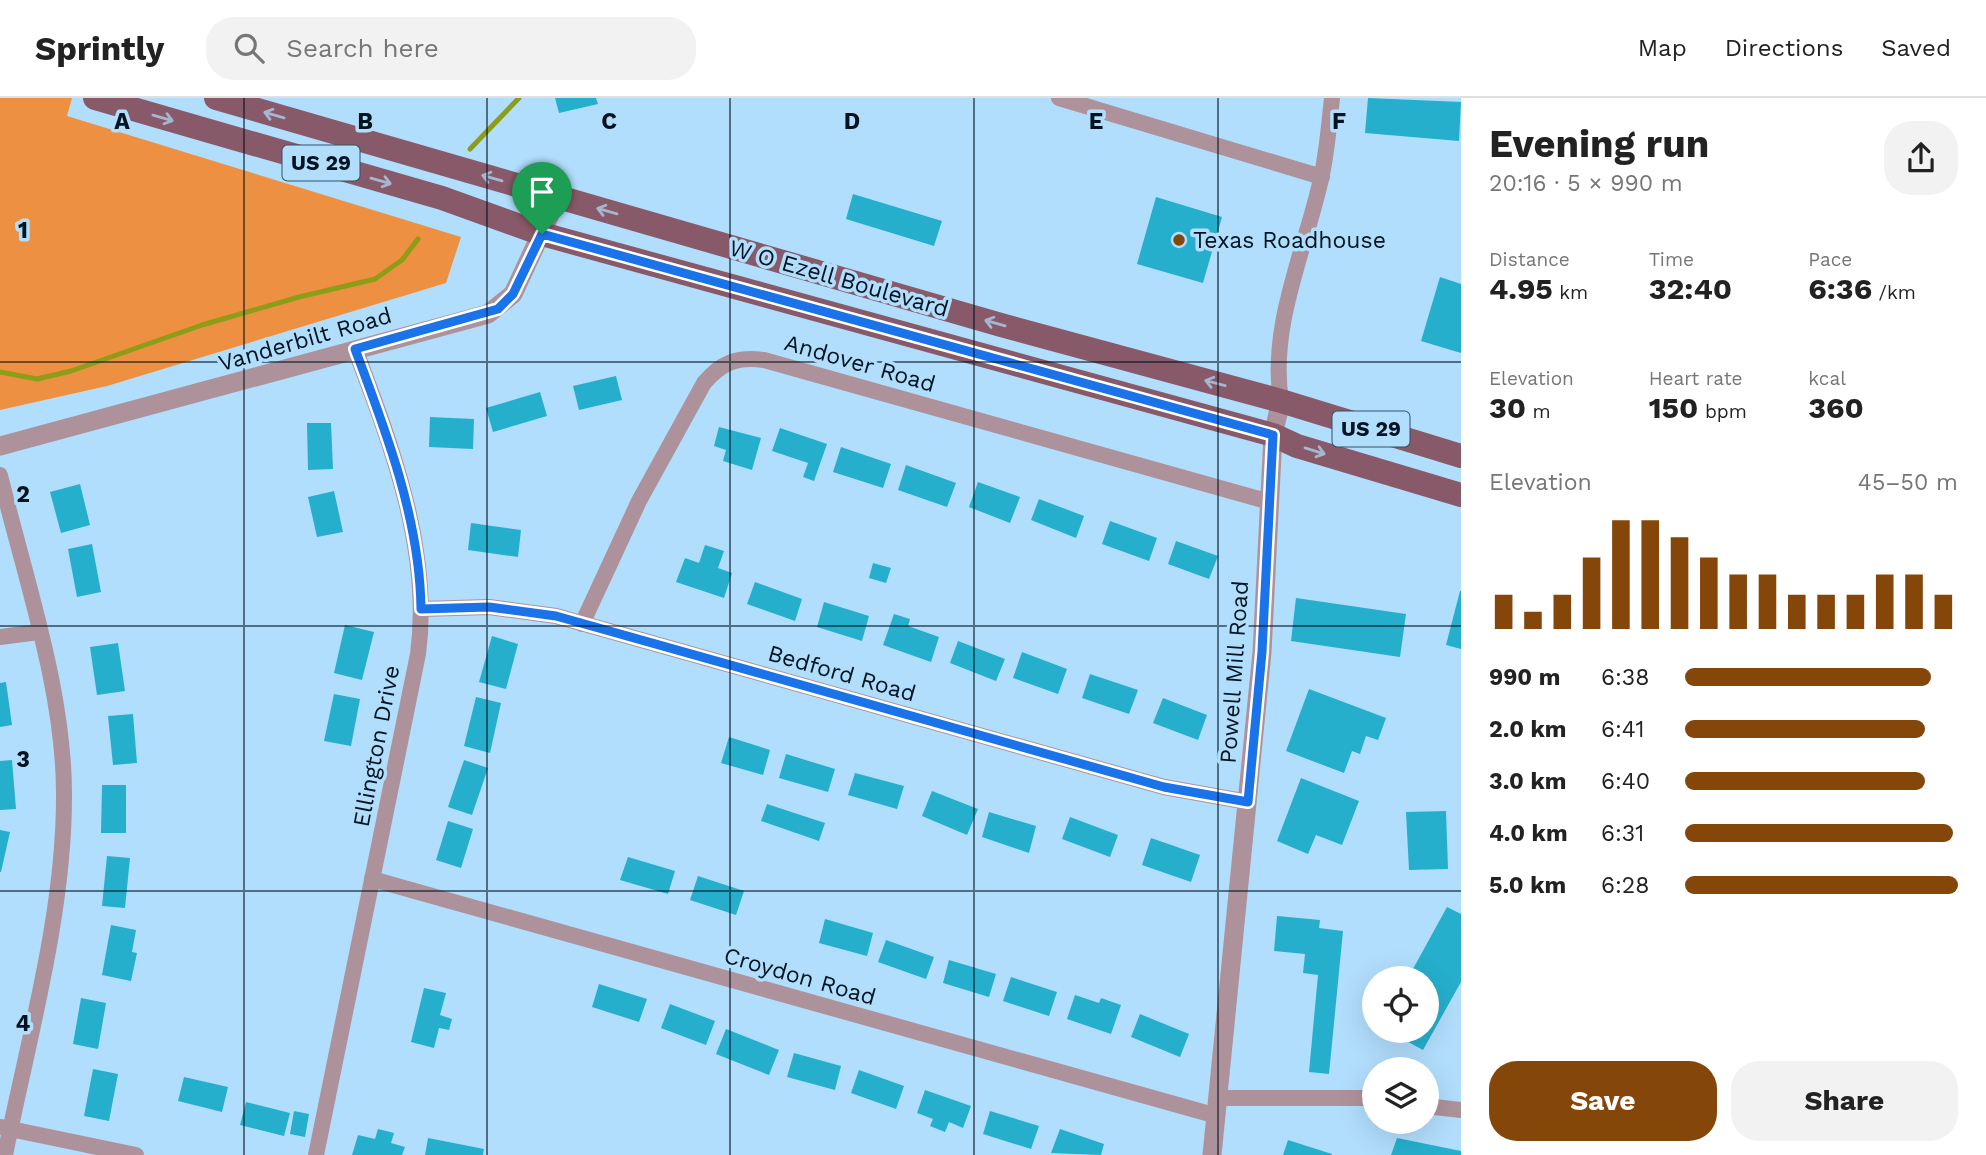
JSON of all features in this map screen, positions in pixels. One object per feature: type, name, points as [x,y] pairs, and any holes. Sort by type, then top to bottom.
[{"type":"main road","name":"W O Ezell Boulevard","points":[[97,98],[442,198],[542,234],[1273,435],[1297,446],[1461,495]]},
{"type":"main road","name":"W O Ezell Boulevard","points":[[216,98],[1000,325],[1281,401],[1461,456]]},
{"type":"street","points":[[1059,98],[1322,177]]},
{"type":"street","points":[[1281,401],[1278,383],[1286,308],[1322,177],[1332,98]]},
{"type":"street","name":"Vanderbilt Road","points":[[0,446],[175,401],[498,309],[513,294],[558,197]]},
{"type":"street","name":"Ellington Drive","points":[[316,1155],[418,654],[421,609],[417,563],[403,495],[385,429],[355,349]]},
{"type":"street","name":"Andover Road","points":[[583,624],[639,501],[704,383],[715,370],[730,361],[747,358],[764,360],[1270,502]]},
{"type":"street","name":"Powell Mill Road","points":[[1212,1155],[1262,652],[1273,435],[1281,401]]},
{"type":"street","points":[[0,475],[39,632],[61,743],[65,796],[63,850],[56,903],[5,1128],[5,1155]]},
{"type":"street","name":"Bedford Road","points":[[421,609],[489,607],[523,610],[583,624],[1164,787],[1248,802]]},
{"type":"street","points":[[0,637],[39,632]]},
{"type":"street","name":"Croydon Road","points":[[372,879],[1217,1107],[1362,1099]]},
{"type":"street","points":[[1439,1107],[1461,1110]]},
{"type":"street","points":[[5,1128],[136,1155]]},
{"type":"shaded area","points":[[0,98],[72,98],[67,116],[461,237],[446,283],[107,386],[0,410]]},
{"type":"building","points":[[555,98],[596,98],[598,104],[559,113]]},
{"type":"building","points":[[1368,98],[1461,102],[1459,141],[1365,133]]},
{"type":"building","points":[[853,194],[942,221],[934,246],[846,219]]},
{"type":"building","name":"Texas Roadhouse","points":[[1156,197],[1222,217],[1203,283],[1137,264]]},
{"type":"building","points":[[1440,277],[1461,284],[1461,353],[1421,341]]},
{"type":"building","points":[[616,376],[622,400],[579,410],[573,386]]},
{"type":"building","points":[[540,392],[547,416],[493,432],[486,408]]},
{"type":"building","points":[[430,417],[474,419],[473,449],[429,447]]},
{"type":"building","points":[[307,423],[331,423],[333,469],[308,470]]},
{"type":"building","points":[[719,427],[761,438],[752,470],[723,461],[726,450],[714,446]]},
{"type":"building","points":[[780,428],[827,444],[814,481],[803,477],[808,463],[772,451]]},
{"type":"building","points":[[841,447],[891,464],[883,488],[833,472]]},
{"type":"building","points":[[906,465],[956,483],[947,507],[898,490]]},
{"type":"building","points":[[978,482],[1020,497],[1010,523],[969,507]]},
{"type":"building","points":[[80,484],[90,525],[61,533],[50,492]]},
{"type":"building","points":[[334,491],[343,532],[317,537],[308,497]]},
{"type":"building","points":[[1039,499],[1084,516],[1076,538],[1031,520]]},
{"type":"building","points":[[1110,521],[1157,538],[1149,561],[1102,544]]},
{"type":"building","points":[[471,523],[521,530],[518,557],[468,550]]},
{"type":"building","points":[[1176,541],[1218,556],[1209,579],[1168,564]]},
{"type":"building","points":[[92,544],[101,592],[77,597],[68,549]]},
{"type":"building","points":[[705,545],[724,551],[718,568],[732,573],[724,598],[676,582],[685,558],[699,563]]},
{"type":"building","points":[[873,563],[891,568],[886,583],[869,578]]},
{"type":"building","points":[[755,582],[802,599],[795,621],[747,604]]},
{"type":"building","points":[[1461,591],[1461,649],[1446,645]]},
{"type":"building","points":[[1296,598],[1406,614],[1400,657],[1291,641]]},
{"type":"building","points":[[824,602],[869,616],[862,641],[817,627]]},
{"type":"building","points":[[894,614],[910,619],[908,626],[939,637],[931,662],[883,645]]},
{"type":"building","points":[[345,625],[374,632],[362,680],[334,673]]},
{"type":"building","points":[[492,636],[518,644],[506,689],[479,682]]},
{"type":"building","points":[[958,641],[1005,659],[996,681],[950,663]]},
{"type":"building","points":[[118,643],[125,691],[97,695],[90,647]]},
{"type":"building","points":[[1022,652],[1067,669],[1058,694],[1013,678]]},
{"type":"building","points":[[1090,674],[1138,690],[1129,714],[1082,698]]},
{"type":"building","points":[[6,682],[12,725],[0,727],[0,683]]},
{"type":"building","points":[[1309,689],[1386,718],[1378,740],[1366,736],[1360,754],[1352,751],[1344,773],[1286,751]]},
{"type":"building","points":[[334,694],[360,699],[351,746],[324,741]]},
{"type":"building","points":[[476,697],[501,703],[490,753],[464,746]]},
{"type":"building","points":[[1163,698],[1207,715],[1198,740],[1153,723]]},
{"type":"building","points":[[133,714],[137,763],[113,765],[108,716]]},
{"type":"building","points":[[729,737],[770,750],[763,775],[721,763]]},
{"type":"building","points":[[786,754],[835,769],[828,792],[779,778]]},
{"type":"building","points":[[12,760],[16,809],[0,810],[0,761]]},
{"type":"building","points":[[464,760],[488,768],[472,815],[448,807]]},
{"type":"building","points":[[855,773],[904,786],[897,809],[848,795]]},
{"type":"building","points":[[1301,778],[1359,801],[1342,845],[1316,835],[1308,854],[1277,841]]},
{"type":"building","points":[[102,785],[126,785],[126,833],[101,833]]},
{"type":"building","points":[[932,791],[978,809],[967,835],[922,816]]},
{"type":"building","points":[[767,804],[825,823],[819,841],[761,821]]},
{"type":"building","points":[[1446,811],[1448,869],[1409,870],[1406,812]]},
{"type":"building","points":[[989,812],[1036,826],[1029,853],[982,837]]},
{"type":"building","points":[[1070,817],[1118,835],[1110,857],[1062,839]]},
{"type":"building","points":[[448,821],[473,829],[461,868],[436,860]]},
{"type":"building","points":[[0,830],[10,832],[1,872],[0,872]]},
{"type":"building","points":[[1151,838],[1200,855],[1191,882],[1142,865]]},
{"type":"building","points":[[107,856],[130,858],[125,908],[102,906]]},
{"type":"building","points":[[628,857],[675,871],[668,894],[620,880]]},
{"type":"building","points":[[698,876],[744,891],[736,915],[690,900]]},
{"type":"building","points":[[1447,907],[1461,914],[1461,982],[1439,1021],[1439,966],[1415,966]]},
{"type":"building","points":[[1277,916],[1320,920],[1319,928],[1343,931],[1329,1074],[1309,1072],[1318,975],[1303,973],[1305,954],[1274,951]]},
{"type":"building","points":[[825,919],[873,933],[867,956],[819,943]]},
{"type":"building","points":[[111,925],[136,930],[132,952],[137,953],[131,981],[102,975]]},
{"type":"building","points":[[886,940],[934,957],[926,979],[878,962]]},
{"type":"building","points":[[949,960],[996,974],[989,997],[943,983]]},
{"type":"building","points":[[1011,977],[1057,992],[1049,1016],[1003,1001]]},
{"type":"building","points":[[599,984],[647,999],[639,1022],[592,1007]]},
{"type":"building","points":[[424,988],[446,993],[440,1015],[452,1019],[449,1030],[439,1028],[434,1048],[411,1042]]},
{"type":"building","points":[[1075,995],[1099,1003],[1101,998],[1121,1005],[1111,1034],[1067,1019]]},
{"type":"building","points":[[81,998],[106,1003],[98,1049],[73,1044]]},
{"type":"building","points":[[670,1004],[715,1021],[706,1045],[661,1028]]},
{"type":"building","points":[[1140,1014],[1189,1034],[1180,1057],[1131,1037]]},
{"type":"building","points":[[726,1029],[779,1050],[769,1075],[716,1054]]},
{"type":"building","points":[[1410,1043],[1427,1043],[1423,1050]]},
{"type":"building","points":[[794,1053],[841,1066],[835,1090],[787,1077]]},
{"type":"building","points":[[93,1069],[118,1074],[109,1121],[84,1116]]},
{"type":"building","points":[[859,1070],[904,1086],[896,1109],[851,1093]]},
{"type":"building","points":[[184,1077],[228,1087],[222,1112],[178,1101]]},
{"type":"building","points":[[925,1090],[971,1106],[963,1128],[949,1122],[945,1132],[930,1126],[933,1119],[917,1113]]},
{"type":"building","points":[[246,1102],[290,1113],[284,1136],[240,1125]]},
{"type":"building","points":[[294,1111],[309,1114],[305,1137],[290,1134]]},
{"type":"building","points":[[990,1111],[1039,1126],[1031,1149],[983,1134]]},
{"type":"building","points":[[378,1129],[394,1133],[391,1143],[405,1147],[402,1155],[352,1155],[358,1135],[375,1139]]},
{"type":"building","points":[[1060,1129],[1104,1144],[1101,1155],[1051,1153]]},
{"type":"building","points":[[428,1138],[484,1149],[483,1155],[425,1155]]},
{"type":"building","points":[[1397,1138],[1461,1151],[1461,1155],[1391,1155]]},
{"type":"building","points":[[1288,1140],[1332,1154],[1332,1155],[1283,1155]]},
{"type":"waterway","points":[[470,149],[519,98]]},
{"type":"waterway","points":[[0,372],[37,379],[71,371],[202,325],[299,297],[375,279],[402,260],[418,239]]},
{"type":"place","name":"Texas Roadhouse","points":[[1179,240]]},
{"type":"route","points":[[542,234],[1273,435],[1262,652],[1248,802],[1164,787],[556,616],[489,607],[421,609],[417,563],[403,495],[385,429],[355,349],[488,314],[498,309],[519,285],[542,234]]}]
